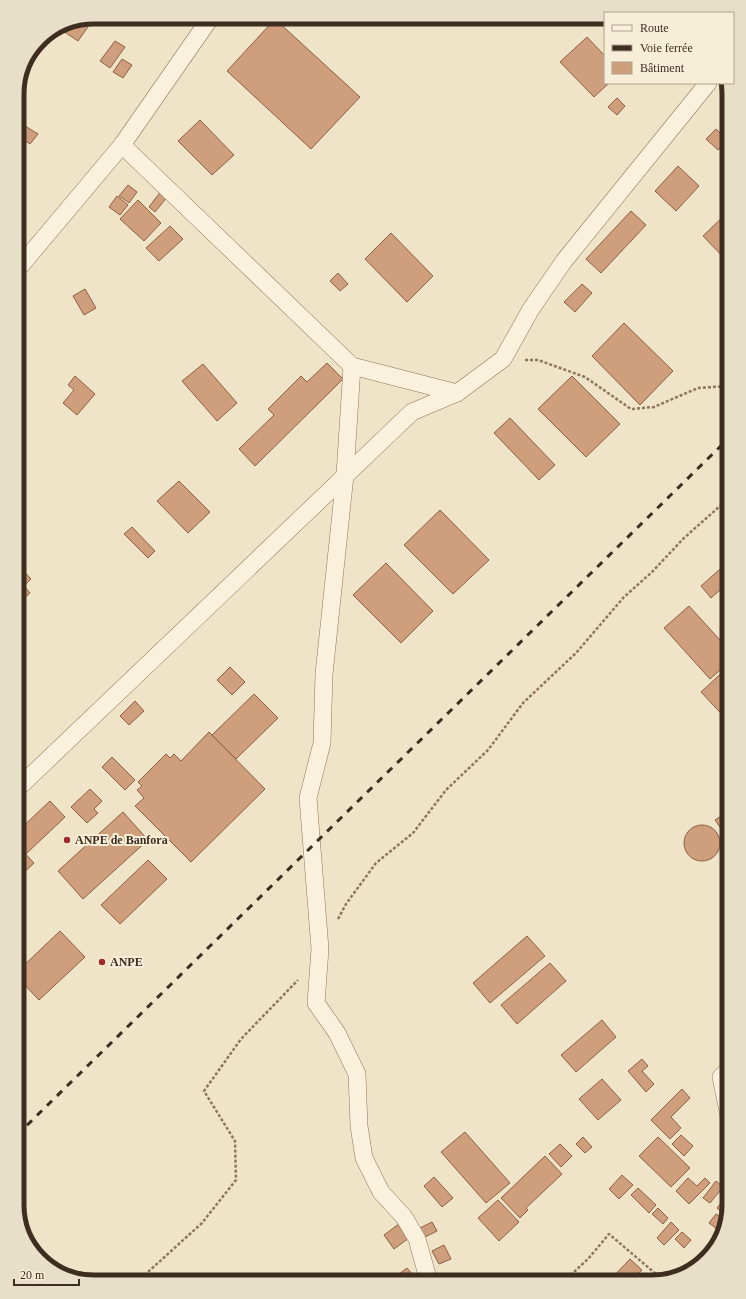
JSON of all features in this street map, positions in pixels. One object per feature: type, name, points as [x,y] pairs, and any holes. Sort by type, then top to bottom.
[{"type":"street","points":[[24,262],[122,145],[206,24]]},
{"type":"street","points":[[24,782],[412,412],[457,393],[503,359],[531,309],[564,261],[707,84]]},
{"type":"street","points":[[122,145],[352,366],[457,393]]},
{"type":"street","points":[[352,366],[345,475],[324,674],[322,743],[308,798],[320,949],[316,1003],[337,1033],[358,1074],[359,1126],[364,1158],[380,1192],[404,1217],[416,1239],[427,1275]]},
{"type":"path","points":[[503,359],[538,360],[585,377],[630,409],[654,407],[698,388],[722,386]]},
{"type":"path","points":[[588,638],[624,597],[652,572],[684,538],[722,504]]},
{"type":"path","points":[[571,1275],[588,1259],[609,1234],[657,1274]]},
{"type":"building","points":[[90,24],[78,41],[63,31],[80,25]]},
{"type":"building","points":[[270,24],[280,24],[360,97],[311,149],[227,71]]},
{"type":"building","points":[[587,37],[604,55],[604,84],[608,84],[594,97],[560,62]]},
{"type":"building","points":[[115,41],[125,47],[110,68],[100,61]]},
{"type":"building","points":[[122,59],[132,65],[123,78],[113,72]]},
{"type":"building","points":[[617,98],[625,106],[617,115],[608,107]]},
{"type":"building","points":[[200,120],[234,155],[212,175],[178,141]]},
{"type":"building","points":[[24,125],[38,134],[30,144],[24,140]]},
{"type":"building","points":[[716,129],[722,134],[722,146],[718,150],[706,139]]},
{"type":"building","points":[[678,166],[699,186],[676,211],[655,191]]},
{"type":"building","points":[[128,185],[137,192],[129,203],[119,196]]},
{"type":"building","points":[[161,191],[168,196],[155,212],[149,207]]},
{"type":"building","points":[[117,196],[128,205],[120,215],[109,207]]},
{"type":"building","points":[[138,200],[161,223],[144,241],[120,219]]},
{"type":"building","points":[[631,211],[646,225],[601,273],[586,259]]},
{"type":"building","points":[[722,218],[722,256],[703,236]]},
{"type":"building","points":[[170,226],[183,239],[159,261],[146,248]]},
{"type":"building","points":[[391,233],[433,276],[407,302],[365,259]]},
{"type":"building","points":[[338,273],[348,284],[340,291],[330,281]]},
{"type":"building","points":[[582,284],[592,293],[575,312],[564,302]]},
{"type":"building","points":[[85,289],[96,308],[84,315],[73,296]]},
{"type":"building","points":[[624,323],[673,371],[640,405],[592,356]]},
{"type":"building","points":[[327,363],[343,379],[255,466],[239,449],[274,415],[268,409],[301,376],[307,382]]},
{"type":"building","points":[[203,364],[237,403],[217,421],[182,381]]},
{"type":"building","points":[[75,376],[95,394],[77,415],[63,403],[74,390],[68,385]]},
{"type":"building","points":[[572,376],[620,424],[586,457],[538,409]]},
{"type":"building","points":[[510,418],[555,465],[539,480],[494,433]]},
{"type":"building","points":[[179,481],[210,512],[188,533],[157,501]]},
{"type":"building","points":[[440,510],[489,560],[453,594],[404,545]]},
{"type":"building","points":[[132,527],[155,551],[148,558],[124,534]]},
{"type":"building","points":[[386,563],[433,611],[401,643],[353,595]]},
{"type":"building","points":[[722,567],[722,588],[711,598],[701,586]]},
{"type":"building","points":[[24,572],[31,579],[24,586]]},
{"type":"building","points":[[24,586],[30,593],[24,598]]},
{"type":"building","points":[[689,606],[722,642],[722,668],[710,679],[664,628]]},
{"type":"building","points":[[230,667],[245,682],[232,695],[217,680]]},
{"type":"building","points":[[722,672],[722,714],[701,692]]},
{"type":"building","points":[[254,694],[278,718],[236,759],[212,735]]},
{"type":"building","points":[[135,701],[144,711],[129,725],[120,716]]},
{"type":"building","points":[[209,732],[265,789],[191,862],[135,806],[144,798],[137,790],[142,786],[138,782],[166,754],[170,758],[174,754],[181,761]]},
{"type":"building","points":[[112,757],[135,780],[125,790],[102,767]]},
{"type":"building","points":[[90,789],[102,801],[94,809],[98,813],[87,823],[71,807]]},
{"type":"building","points":[[50,801],[65,817],[26,854],[24,852],[24,825]]},
{"type":"building","points":[[123,812],[148,840],[83,899],[58,871]]},
{"type":"building","points":[[722,816],[722,830],[715,820]]},
{"type":"building","points":[[706,825],[715,830],[719,836],[719,850],[715,856],[706,861],[698,861],[689,856],[685,850],[684,839],[689,830],[695,826]]},
{"type":"building","points":[[24,852],[34,863],[24,872]]},
{"type":"building","points":[[148,860],[167,879],[120,924],[101,905]]},
{"type":"building","points":[[60,931],[85,957],[39,1000],[24,984],[24,965]]},
{"type":"building","points":[[527,936],[545,956],[490,1003],[473,983]]},
{"type":"building","points":[[550,963],[566,981],[517,1024],[501,1005]]},
{"type":"building","points":[[602,1020],[616,1037],[576,1072],[561,1055]]},
{"type":"building","points":[[642,1059],[648,1066],[642,1071],[654,1084],[646,1092],[628,1071]]},
{"type":"building","points":[[602,1079],[621,1100],[598,1120],[579,1099]]},
{"type":"building","points":[[682,1089],[690,1098],[671,1117],[681,1128],[670,1139],[651,1120]]},
{"type":"building","points":[[465,1132],[510,1183],[486,1203],[441,1152]]},
{"type":"building","points":[[681,1135],[693,1146],[684,1156],[672,1144]]},
{"type":"building","points":[[583,1137],[592,1147],[585,1153],[576,1144]]},
{"type":"building","points":[[658,1137],[690,1168],[671,1187],[639,1156]]},
{"type":"building","points":[[560,1144],[572,1156],[561,1167],[549,1154]]},
{"type":"building","points":[[545,1156],[562,1174],[526,1208],[528,1210],[520,1218],[501,1198]]},
{"type":"building","points":[[622,1175],[633,1185],[619,1199],[609,1189]]},
{"type":"building","points":[[434,1177],[453,1198],[442,1207],[424,1186]]},
{"type":"building","points":[[688,1178],[697,1186],[705,1178],[710,1183],[689,1204],[676,1191]]},
{"type":"building","points":[[716,1181],[722,1186],[722,1188],[710,1203],[703,1198]]},
{"type":"building","points":[[638,1188],[656,1205],[649,1213],[631,1195]]},
{"type":"building","points":[[498,1200],[519,1222],[499,1241],[478,1218]]},
{"type":"building","points":[[722,1202],[721,1212],[717,1208]]},
{"type":"building","points":[[658,1208],[668,1218],[663,1224],[652,1214]]},
{"type":"building","points":[[716,1214],[721,1217],[717,1229],[709,1223]]},
{"type":"building","points":[[432,1222],[437,1231],[423,1238],[418,1229]]},
{"type":"building","points":[[671,1222],[679,1230],[664,1245],[657,1238]]},
{"type":"building","points":[[399,1224],[409,1238],[394,1249],[384,1235]]},
{"type":"building","points":[[682,1232],[691,1240],[684,1248],[675,1239]]},
{"type":"building","points":[[444,1245],[451,1259],[439,1264],[432,1251]]},
{"type":"building","points":[[630,1259],[642,1270],[637,1275],[615,1275]]},
{"type":"building","points":[[407,1268],[413,1275],[398,1275]]},
{"type":"railway","points":[[24,1128],[722,445]]},
{"type":"place","name":"ANPE de Banfora","points":[[67,840]]},
{"type":"place","name":"ANPE","points":[[102,962]]}]
